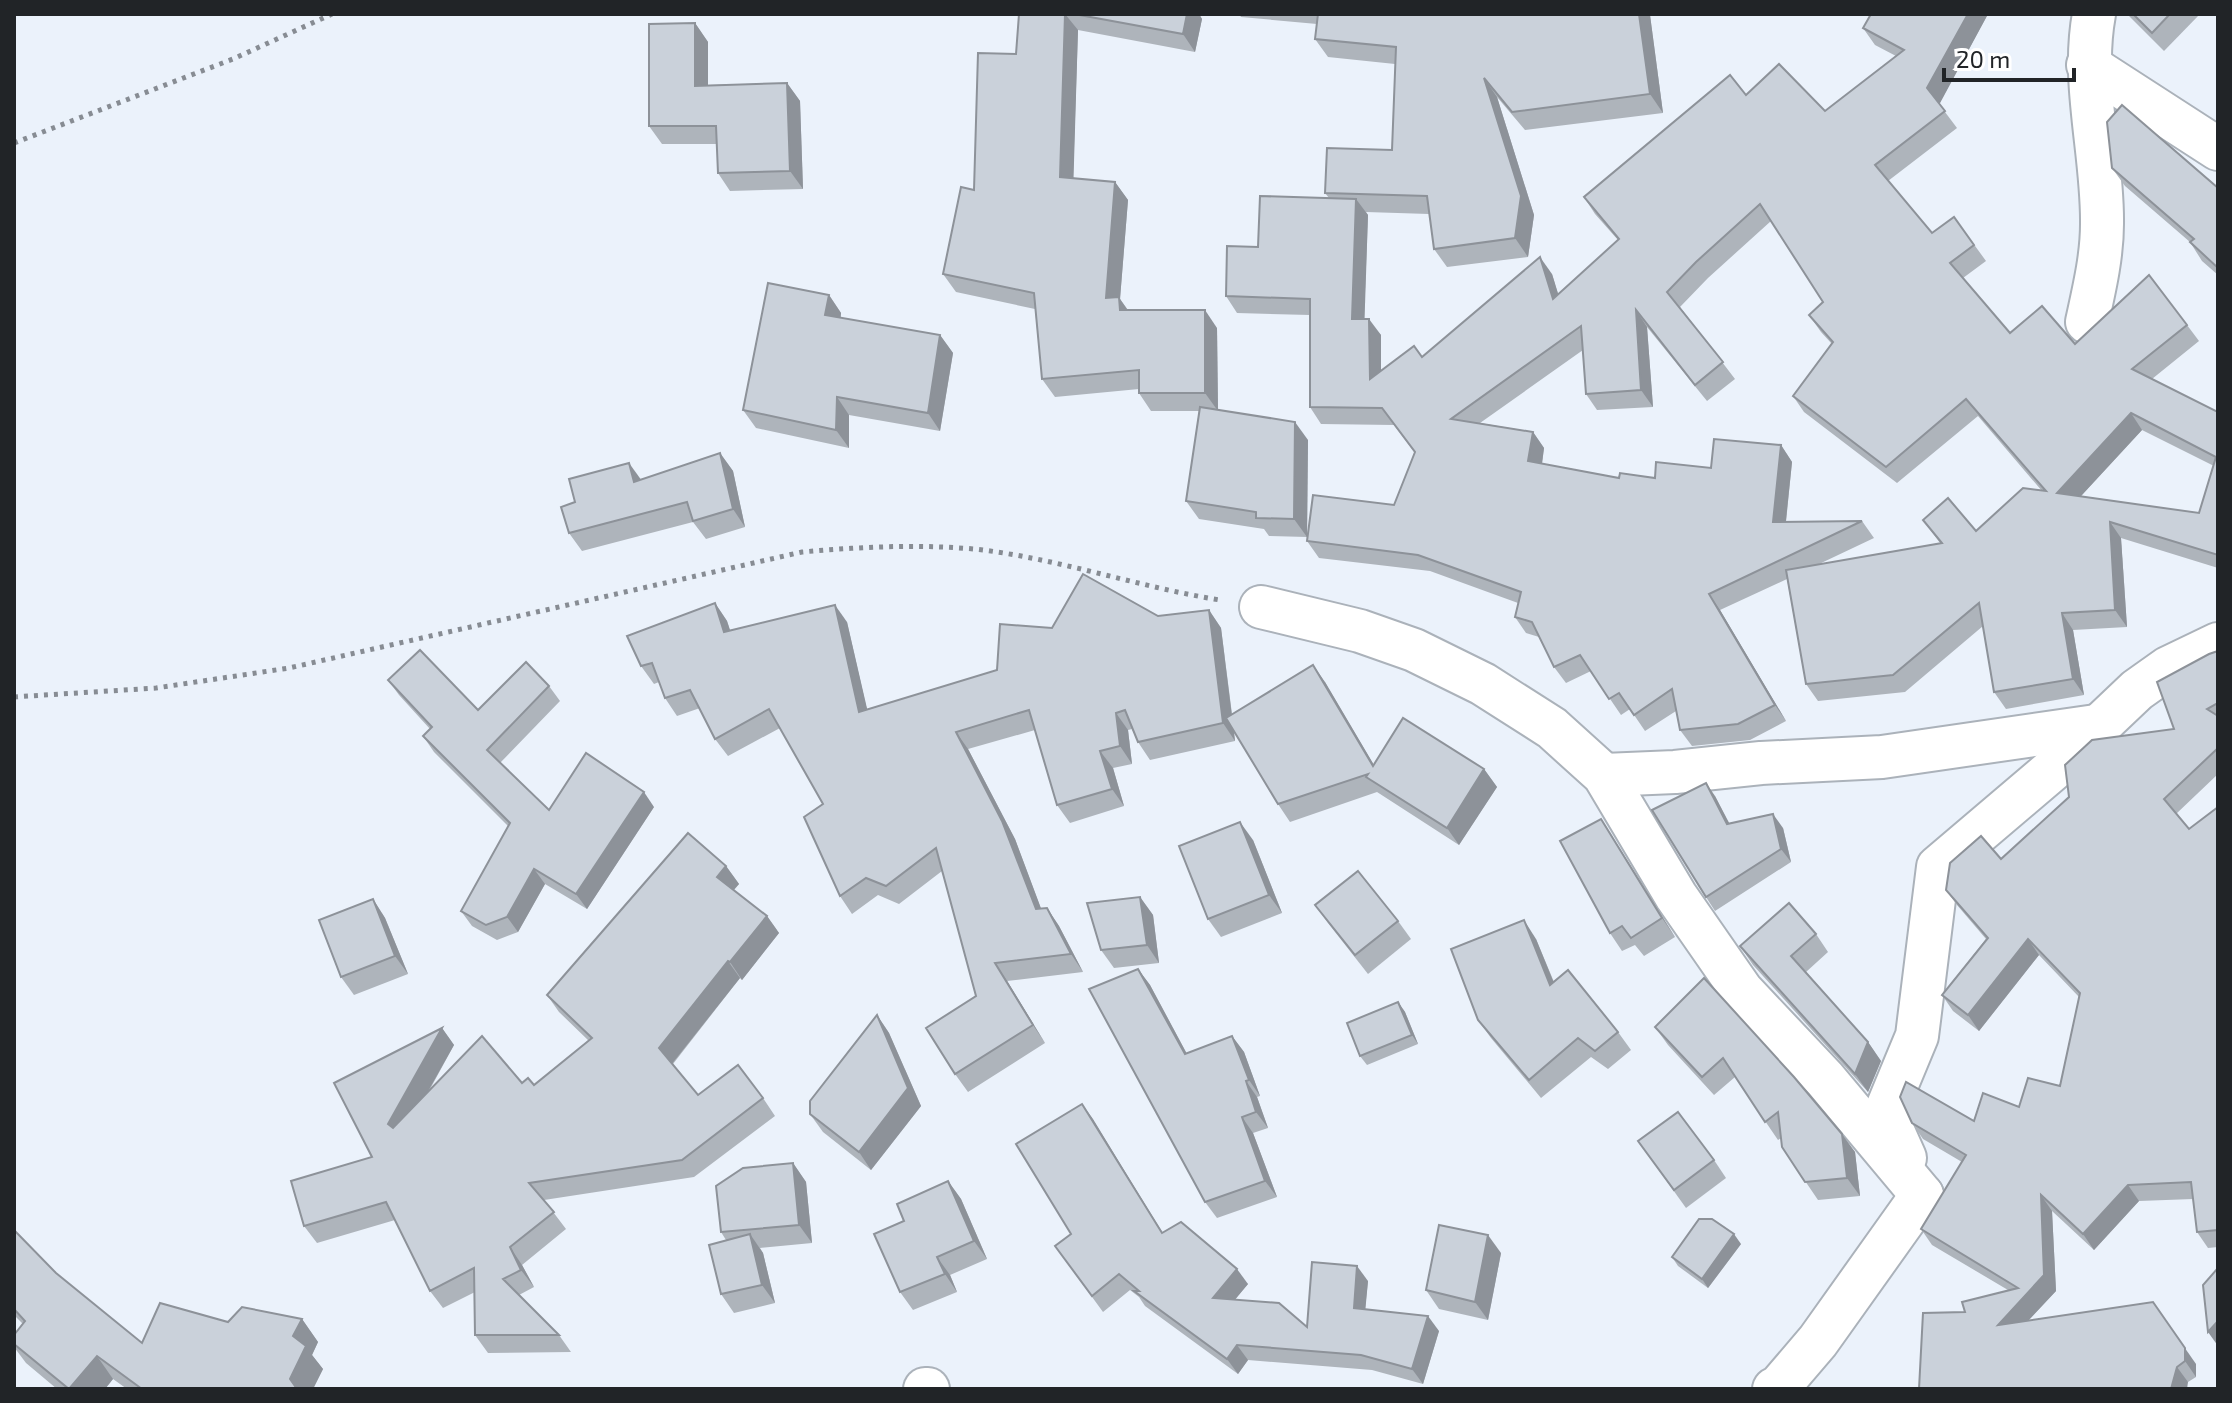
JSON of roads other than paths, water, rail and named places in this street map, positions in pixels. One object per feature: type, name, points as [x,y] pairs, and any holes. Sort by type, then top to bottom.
[{"type":"street","points":[[2087,322],[2097,276],[2102,225],[2088,65],[2094,14]]},
{"type":"street","points":[[2088,65],[2218,149]]},
{"type":"street","points":[[1261,607],[1360,631],[1414,650],[1483,684],[1552,728],[1604,775],[1676,896],[1742,991],[1825,1079],[1922,1195]]},
{"type":"street","points":[[1922,1195],[1885,1113],[1917,1036],[1938,867],[2058,765],[2137,690],[2168,668],[2218,644]]},
{"type":"street","points":[[1604,775],[1882,757],[2096,726]]},
{"type":"street","points":[[1774,1389],[1818,1341],[1922,1195]]}]
